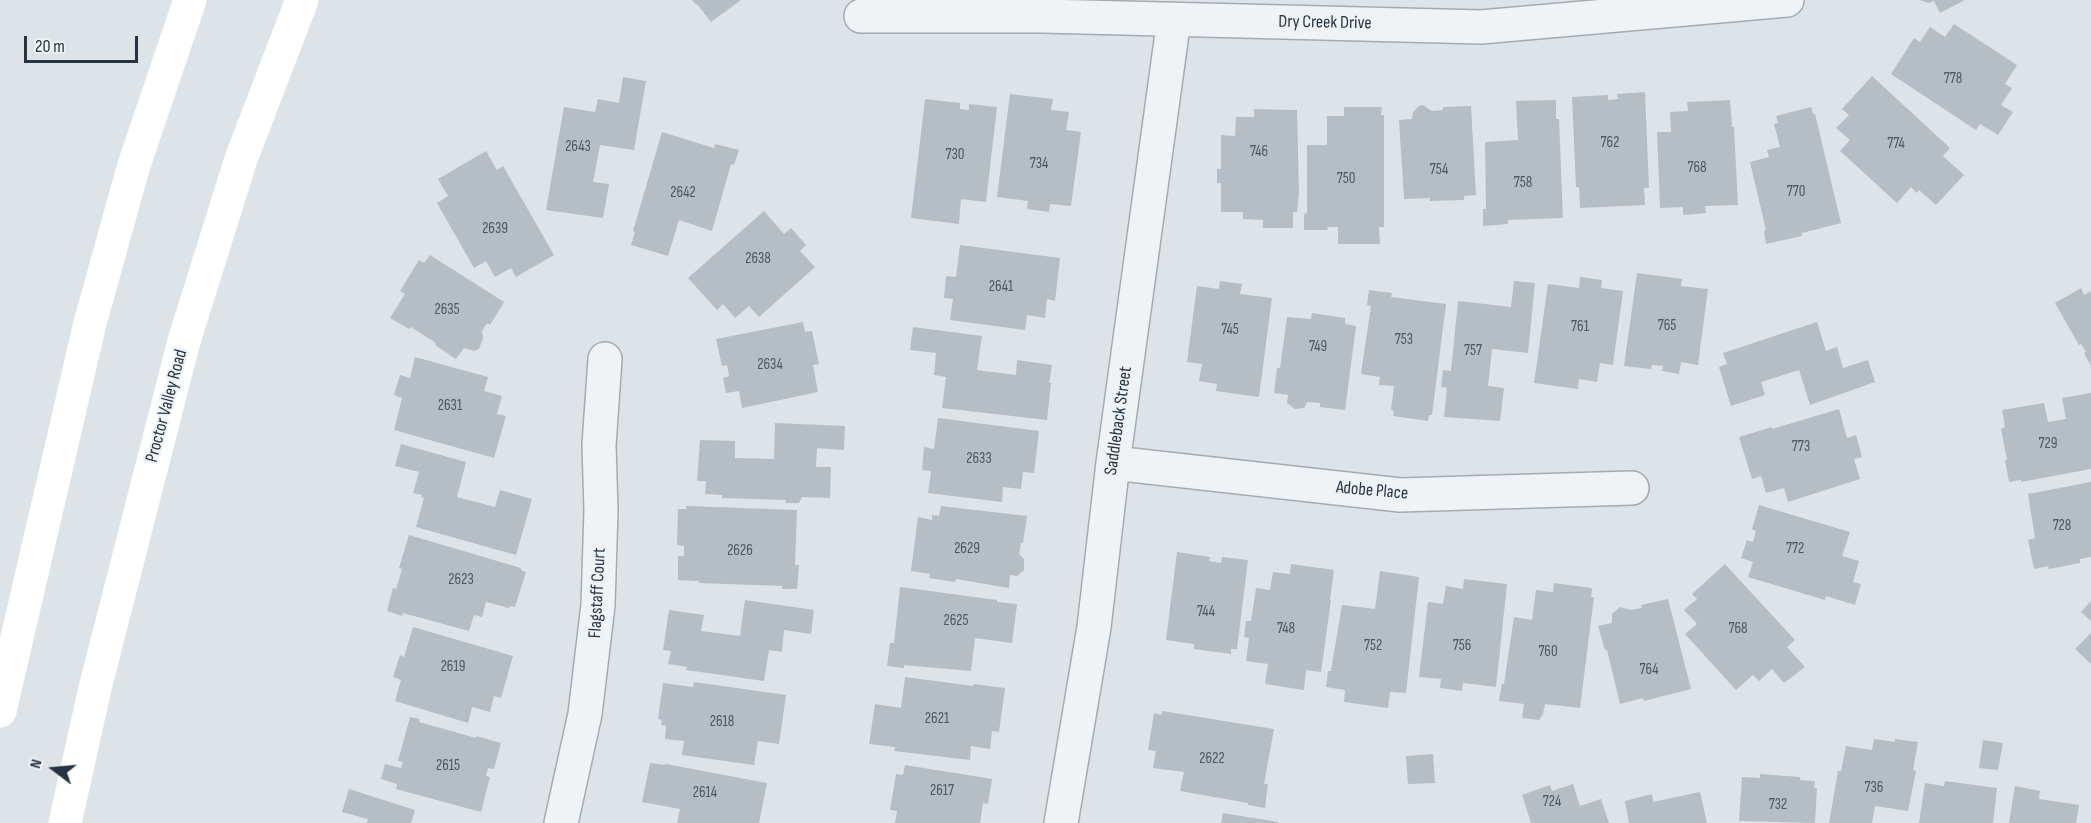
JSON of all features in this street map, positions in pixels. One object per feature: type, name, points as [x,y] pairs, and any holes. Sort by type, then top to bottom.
[{"type":"main road","points":[[0,711],[90,323],[134,165],[190,0]]},
{"type":"main road","name":"Proctor Valley Road","points":[[64,823],[141,503],[184,341],[241,159],[302,0]]},
{"type":"street","name":"Dry Creek Drive","points":[[861,16],[1043,16],[1481,27],[1787,0]]},
{"type":"street","name":"Saddleback Street","points":[[1061,823],[1094,627],[1113,463],[1174,19]]},
{"type":"street","name":"Flagstaff Court","points":[[561,823],[585,714],[598,605],[601,511],[599,445],[605,359]]},
{"type":"street","name":"Adobe Place","points":[[1113,463],[1400,495],[1632,488]]},
{"type":"building","points":[[692,0],[741,0],[711,22]]},
{"type":"building","points":[[1919,0],[1965,0],[1940,13],[1934,1],[1929,3]]},
{"type":"building","points":[[1954,24],[2017,65],[2005,84],[2012,88],[2001,105],[2013,112],[1998,135],[1980,124],[1976,130],[1891,74],[1914,38],[1920,42],[1930,27],[1945,37]]},
{"type":"building","points":[[1872,76],[1950,148],[1943,156],[1964,175],[1936,205],[1919,190],[1917,193],[1911,187],[1897,203],[1840,151],[1850,140],[1836,128],[1849,115],[1842,109]]},
{"type":"building","points":[[623,77],[646,81],[634,150],[600,145],[593,182],[609,184],[603,218],[546,210],[564,107],[595,112],[598,99],[619,103]]},
{"type":"building","points":[[1645,92],[1649,188],[1644,188],[1645,205],[1580,208],[1579,187],[1576,187],[1572,97],[1608,95],[1608,100],[1618,99],[1617,94]]},
{"type":"building","points":[[1010,94],[1053,99],[1051,110],[1069,112],[1066,130],[1081,132],[1071,206],[1050,204],[1049,212],[1027,209],[1028,201],[997,197]]},
{"type":"building","points":[[925,99],[960,103],[960,109],[969,110],[969,104],[997,107],[986,202],[961,199],[959,224],[911,218]]},
{"type":"building","points":[[1556,100],[1556,119],[1559,119],[1563,218],[1508,220],[1508,224],[1483,226],[1483,209],[1486,209],[1485,142],[1518,140],[1516,101]]},
{"type":"building","points":[[1730,100],[1732,127],[1734,127],[1738,205],[1705,206],[1706,213],[1683,215],[1683,207],[1660,208],[1657,132],[1671,132],[1670,112],[1688,111],[1687,102]]},
{"type":"building","points":[[1423,105],[1432,111],[1443,110],[1443,107],[1471,106],[1476,195],[1464,196],[1464,200],[1404,199],[1399,120],[1412,119],[1413,112]]},
{"type":"building","points":[[1344,107],[1382,107],[1381,115],[1384,115],[1384,227],[1379,227],[1380,244],[1338,244],[1338,227],[1327,227],[1328,230],[1304,230],[1304,214],[1307,213],[1307,145],[1327,145],[1327,116],[1344,116]]},
{"type":"building","points":[[1811,107],[1815,114],[1841,223],[1802,233],[1802,236],[1766,244],[1764,231],[1766,230],[1750,162],[1769,157],[1767,150],[1780,147],[1774,124],[1778,123],[1776,116]]},
{"type":"building","points":[[1254,109],[1297,110],[1299,194],[1297,212],[1293,212],[1293,228],[1263,228],[1263,220],[1243,219],[1243,212],[1221,212],[1221,183],[1217,183],[1217,169],[1221,169],[1221,135],[1235,136],[1236,117],[1254,117]]},
{"type":"building","points":[[662,132],[714,148],[715,144],[739,150],[734,165],[731,164],[712,231],[679,220],[668,256],[631,245]]},
{"type":"building","points":[[486,151],[497,170],[503,166],[554,255],[516,277],[511,268],[495,277],[486,261],[474,268],[437,203],[448,196],[438,179]]},
{"type":"building","points":[[764,211],[784,234],[791,228],[806,245],[800,251],[815,267],[759,317],[749,306],[735,318],[723,304],[717,310],[688,278]]},
{"type":"building","points":[[960,245],[1060,258],[1055,301],[1047,299],[1045,318],[1027,315],[1025,330],[950,320],[953,299],[944,298],[946,276],[956,277]]},
{"type":"building","points":[[430,255],[504,302],[490,325],[487,323],[481,333],[483,338],[479,349],[474,351],[464,348],[456,359],[411,327],[409,329],[390,318],[405,294],[400,291],[419,260],[424,263]]},
{"type":"building","points":[[1637,273],[1682,279],[1681,286],[1708,289],[1698,365],[1681,362],[1679,374],[1662,371],[1663,366],[1652,365],[1651,369],[1624,366]]},
{"type":"building","points":[[1580,277],[1602,280],[1601,288],[1623,291],[1613,365],[1600,363],[1597,382],[1579,379],[1578,389],[1534,383],[1548,284],[1579,288]]},
{"type":"building","points":[[1220,281],[1242,284],[1240,294],[1272,298],[1259,397],[1216,391],[1217,384],[1199,381],[1202,364],[1187,362],[1197,286],[1219,289]]},
{"type":"building","points":[[1514,281],[1535,283],[1528,353],[1492,349],[1488,386],[1504,388],[1500,421],[1444,417],[1447,388],[1441,387],[1443,370],[1451,371],[1458,301],[1511,307]]},
{"type":"building","points":[[2081,288],[2084,295],[2091,291],[2091,366],[2084,353],[2086,352],[2081,344],[2079,345],[2055,303]]},
{"type":"building","points":[[1369,290],[1392,293],[1391,297],[1446,304],[1432,415],[1429,415],[1428,421],[1393,416],[1394,411],[1391,410],[1394,386],[1379,385],[1380,377],[1361,374],[1371,306],[1367,305]]},
{"type":"building","points":[[1312,313],[1345,318],[1345,324],[1356,326],[1345,410],[1320,407],[1320,403],[1307,402],[1304,408],[1295,409],[1287,403],[1288,395],[1274,393],[1287,317],[1311,319]]},
{"type":"building","points":[[803,322],[805,332],[812,331],[819,364],[813,365],[818,392],[742,408],[739,391],[726,393],[723,378],[729,376],[727,365],[722,366],[716,339]]},
{"type":"building","points":[[1817,322],[1826,351],[1837,347],[1843,368],[1868,360],[1875,382],[1810,405],[1799,370],[1761,382],[1765,395],[1731,406],[1719,367],[1727,364],[1723,353]]},
{"type":"building","points":[[913,327],[982,336],[977,370],[1016,375],[1017,360],[1052,365],[1047,420],[942,408],[946,377],[934,375],[936,353],[910,350]]},
{"type":"building","points":[[415,357],[488,377],[484,391],[502,396],[497,414],[506,416],[494,458],[394,430],[402,398],[394,395],[400,375],[410,378]]},
{"type":"building","points":[[2091,393],[2091,469],[2021,482],[2021,480],[2009,482],[2001,429],[2005,427],[2002,410],[2044,403],[2048,422],[2066,419],[2062,398]]},
{"type":"building","points":[[1839,409],[1847,438],[1856,435],[1862,457],[1854,459],[1860,479],[1788,502],[1784,488],[1766,493],[1761,476],[1752,479],[1739,437]]},
{"type":"building","points":[[938,418],[1039,431],[1034,473],[1023,472],[1021,489],[1003,487],[1002,502],[928,493],[931,471],[922,470],[924,447],[934,449]]},
{"type":"building","points":[[775,423],[845,426],[844,450],[817,448],[816,467],[831,467],[830,498],[802,497],[799,503],[785,503],[786,500],[722,498],[722,495],[705,494],[706,481],[697,481],[700,440],[735,441],[735,458],[774,459]]},
{"type":"building","points":[[401,444],[466,462],[457,497],[495,507],[500,490],[532,499],[516,555],[416,527],[424,498],[421,497],[422,495],[413,493],[419,472],[395,466]]},
{"type":"building","points":[[2091,482],[2091,557],[2080,559],[2080,563],[2049,569],[2048,566],[2034,569],[2028,540],[2035,538],[2028,494]]},
{"type":"building","points":[[1759,505],[1850,532],[1842,556],[1859,561],[1853,582],[1861,584],[1855,605],[1826,596],[1825,600],[1748,577],[1753,562],[1741,558],[1747,540],[1753,542],[1756,531],[1752,529]]},
{"type":"building","points":[[686,506],[797,510],[795,565],[799,565],[797,589],[782,589],[782,586],[678,580],[678,556],[684,556],[684,546],[677,545],[678,509],[686,509]]},
{"type":"building","points":[[941,506],[1027,516],[1019,554],[1024,559],[1024,570],[1017,576],[1010,575],[1009,588],[956,579],[955,582],[929,578],[930,574],[911,571],[918,517],[932,520],[932,515],[939,516]]},
{"type":"building","points":[[409,535],[521,568],[526,572],[515,607],[510,606],[509,608],[486,602],[482,617],[474,615],[469,631],[403,613],[402,616],[387,611],[393,588],[396,589],[402,569],[399,568]]},
{"type":"building","points":[[1177,552],[1210,557],[1209,561],[1221,563],[1222,557],[1248,560],[1237,649],[1231,649],[1231,654],[1194,649],[1194,644],[1166,640]]},
{"type":"building","points":[[1291,564],[1334,570],[1321,672],[1306,670],[1304,690],[1265,684],[1268,664],[1246,661],[1249,638],[1244,637],[1246,621],[1251,621],[1256,588],[1270,590],[1273,572],[1290,574]]},
{"type":"building","points":[[1725,564],[1795,640],[1787,647],[1805,667],[1784,683],[1772,669],[1759,681],[1753,675],[1736,690],[1685,634],[1697,624],[1684,610],[1697,599],[1692,594]]},
{"type":"building","points":[[1380,571],[1419,577],[1406,693],[1390,692],[1388,708],[1344,702],[1345,690],[1326,687],[1328,671],[1331,671],[1342,605],[1375,609]]},
{"type":"building","points":[[1464,579],[1507,584],[1496,687],[1463,683],[1462,691],[1440,688],[1441,679],[1419,677],[1428,602],[1443,604],[1446,586],[1463,589]]},
{"type":"building","points":[[1554,583],[1592,588],[1591,597],[1594,597],[1580,708],[1545,704],[1539,720],[1522,718],[1524,704],[1499,701],[1502,684],[1504,684],[1514,617],[1532,620],[1536,590],[1553,592]]},
{"type":"building","points":[[900,587],[1017,604],[1012,643],[975,638],[971,671],[904,665],[904,668],[887,666],[890,643],[894,643]]},
{"type":"building","points":[[1668,599],[1691,689],[1644,701],[1643,698],[1620,704],[1607,650],[1605,650],[1598,626],[1612,623],[1612,614],[1620,607],[1631,610],[1642,608],[1641,605]]},
{"type":"building","points":[[745,600],[814,610],[811,634],[784,630],[782,652],[769,650],[764,681],[686,670],[687,667],[668,664],[671,651],[663,650],[669,610],[704,615],[701,631],[740,636]]},
{"type":"building","points":[[2091,601],[2091,621],[2081,612]]},
{"type":"building","points":[[413,627],[513,656],[501,698],[494,696],[490,712],[472,707],[468,723],[395,701],[401,680],[393,677],[400,655],[404,657]]},
{"type":"building","points":[[2091,633],[2091,664],[2075,649]]},
{"type":"building","points":[[905,677],[1005,688],[999,732],[992,731],[990,749],[971,746],[970,760],[894,751],[895,747],[869,744],[875,704],[901,708]]},
{"type":"building","points":[[694,682],[786,695],[779,744],[758,741],[754,765],[682,755],[684,741],[665,739],[666,726],[661,725],[662,720],[658,719],[663,683],[693,687]]},
{"type":"building","points":[[1162,711],[1274,729],[1264,784],[1268,784],[1265,808],[1180,791],[1184,772],[1153,768],[1156,751],[1148,750],[1154,713],[1162,715]]},
{"type":"building","points":[[410,717],[420,719],[419,722],[501,743],[494,769],[488,768],[486,776],[490,777],[481,812],[396,789],[397,784],[381,779],[385,764],[401,768],[403,762],[398,761]]},
{"type":"building","points":[[1874,739],[1918,742],[1913,770],[1916,771],[1908,811],[1875,806],[1872,823],[1829,823],[1838,771],[1841,771],[1846,746],[1872,750]]},
{"type":"building","points":[[1983,740],[2003,743],[1998,770],[1979,768]]},
{"type":"building","points":[[1433,754],[1435,783],[1408,784],[1406,756]]},
{"type":"building","points":[[650,763],[767,783],[759,823],[677,823],[680,809],[642,802]]},
{"type":"building","points":[[905,765],[992,779],[988,804],[983,803],[980,823],[895,823],[897,811],[890,810],[896,774],[903,775]]},
{"type":"building","points":[[1760,774],[1800,777],[1800,780],[1815,781],[1814,788],[1817,788],[1815,823],[1739,821],[1742,777],[1760,778]]},
{"type":"building","points":[[1945,781],[1997,788],[1993,823],[1919,823],[1925,783],[1944,786]]},
{"type":"building","points":[[1573,784],[1580,806],[1601,799],[1609,823],[1531,823],[1522,795],[1550,785],[1552,791]]},
{"type":"building","points":[[2015,786],[2040,791],[2039,799],[2079,805],[2076,823],[2009,823]]},
{"type":"building","points":[[349,789],[415,810],[411,823],[367,823],[368,819],[342,812]]},
{"type":"building","points":[[1700,792],[1707,823],[1629,823],[1625,801],[1652,794],[1653,802]]},
{"type":"building","points":[[1223,813],[1278,822],[1278,823],[1221,823]]}]
